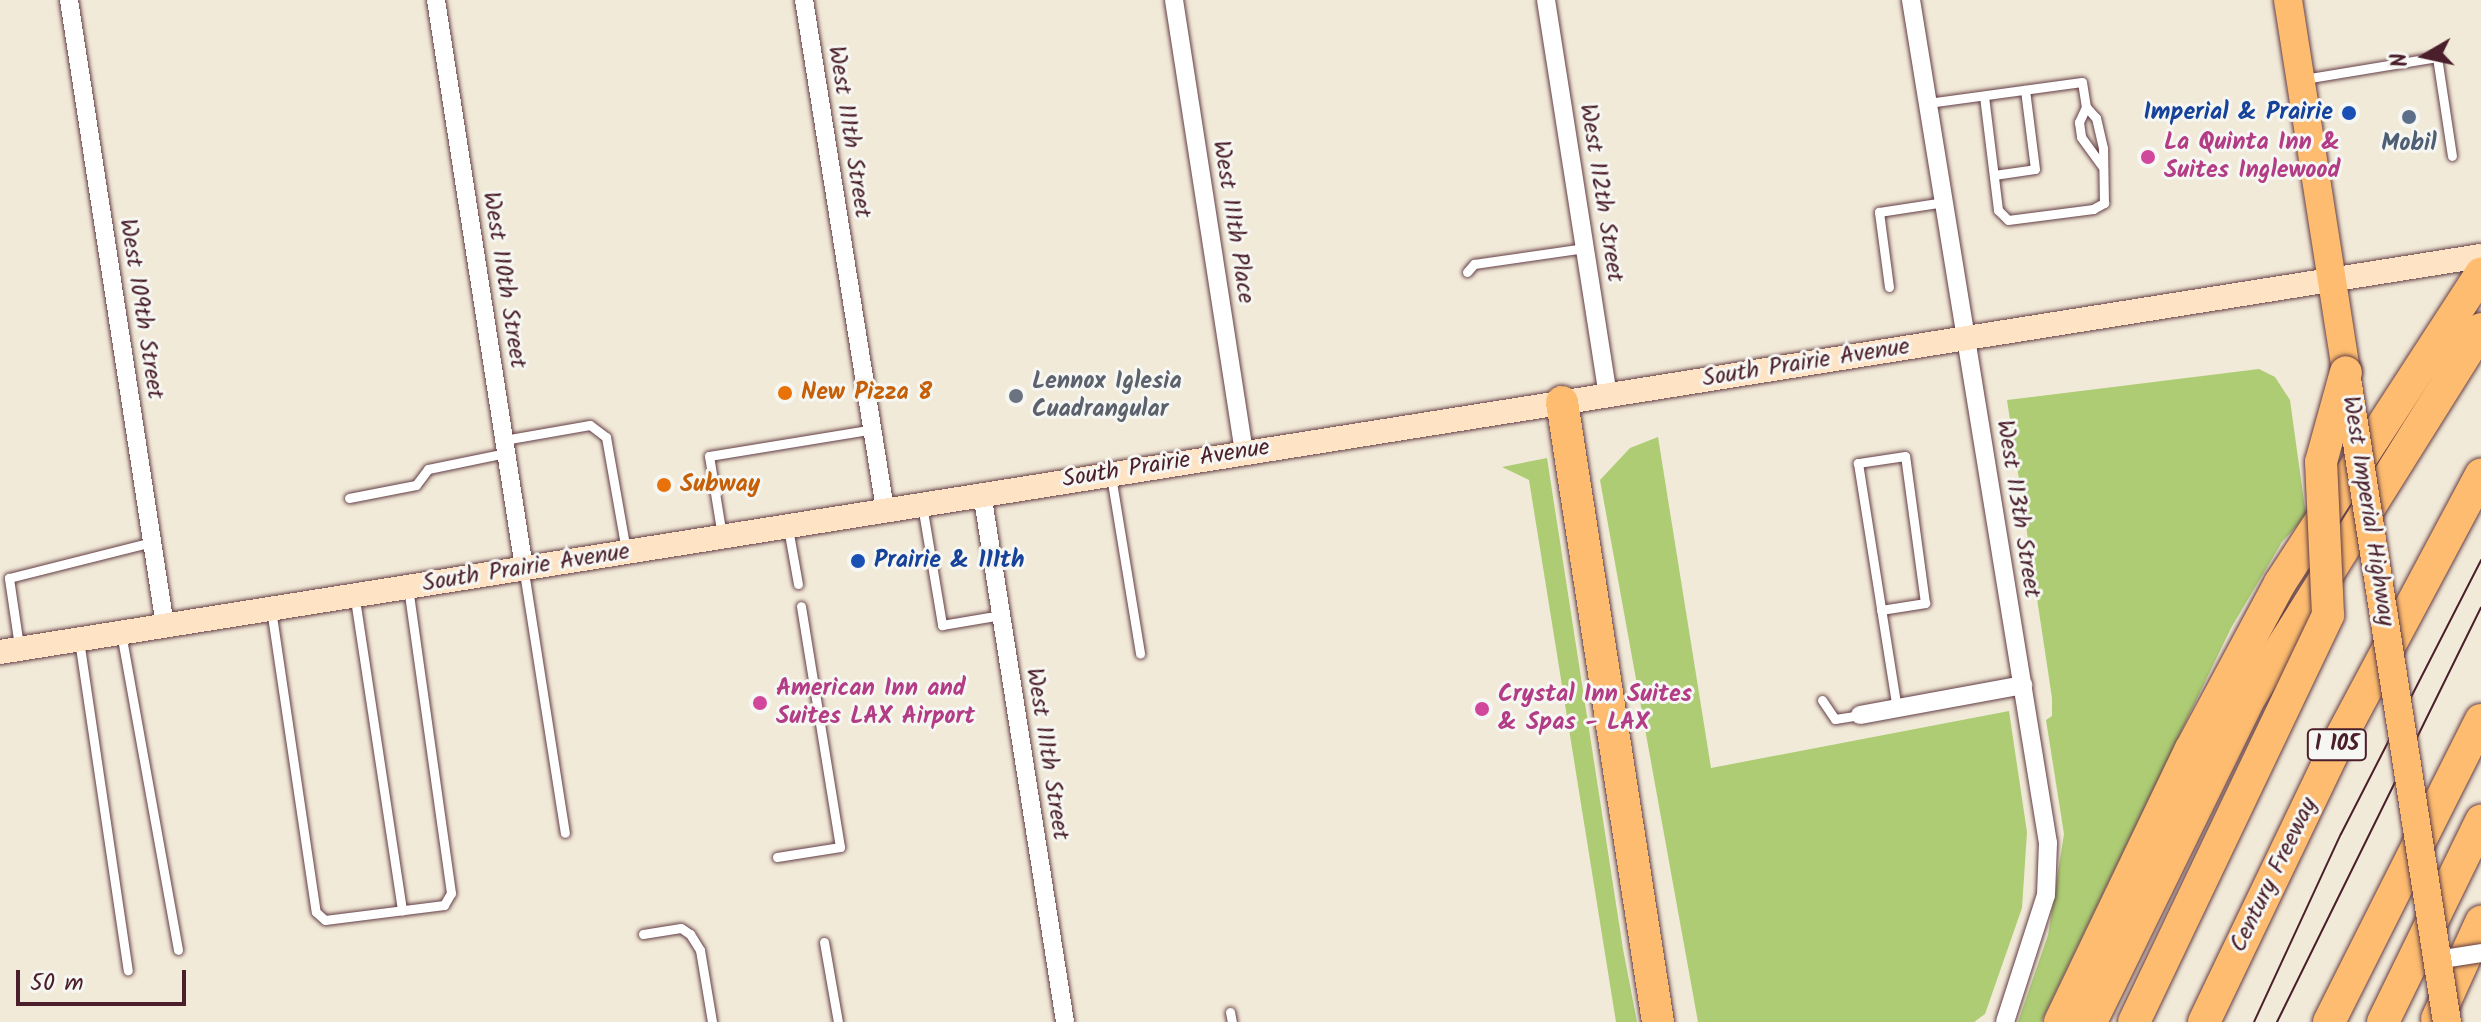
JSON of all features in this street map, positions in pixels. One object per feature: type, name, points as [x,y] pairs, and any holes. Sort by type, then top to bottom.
[{"type":"highway","points":[[2060,1022],[2191,749],[2272,597],[2481,273]]},
{"type":"highway","points":[[2091,1022],[2248,701],[2481,329]]},
{"type":"highway","points":[[2134,1022],[2328,615],[2321,462],[2346,372]]},
{"type":"highway","points":[[1562,402],[1659,1018]]},
{"type":"highway","name":"Century Freeway","points":[[2204,1022],[2335,748],[2481,474]]},
{"type":"highway","points":[[2329,1022],[2481,720]]},
{"type":"highway","points":[[2383,1022],[2481,821]]},
{"type":"highway","points":[[2436,1022],[2481,922]]},
{"type":"main road","name":"West Imperial Highway","points":[[2288,0],[2447,1022]]},
{"type":"main road","name":"South Prairie Avenue","points":[[10,650],[2481,256]]},
{"type":"street","name":"West 109th Street","points":[[69,0],[165,626]]},
{"type":"street","name":"West 110th Street","points":[[436,0],[524,568]]},
{"type":"street","name":"West 111th Street","points":[[804,0],[885,509]]},
{"type":"street","name":"West 111th Place","points":[[1174,0],[1244,451]]},
{"type":"street","name":"West 112th Street","points":[[1546,0],[1608,394]]},
{"type":"street","name":"West 113th Street","points":[[1911,0],[2048,843],[2046,895],[2005,1022]]},
{"type":"street","name":"West 111th Street","points":[[982,493],[1065,1022]]},
{"type":"street","points":[[1860,715],[2023,685]]},
{"type":"street","points":[[2437,960],[2481,953]]},
{"type":"lane","points":[[2301,80],[2437,57],[2452,156]]},
{"type":"lane","points":[[1928,103],[2082,82],[2086,107],[2096,118],[2104,203],[2093,209],[2008,220],[1998,210],[1984,96]]},
{"type":"lane","points":[[1994,175],[2035,169],[2025,90]]},
{"type":"lane","points":[[2086,107],[2079,122],[2081,137],[2102,166]]},
{"type":"lane","points":[[1889,287],[1879,212],[1944,202]]},
{"type":"lane","points":[[1467,272],[1474,264],[1585,248]]},
{"type":"lane","points":[[349,498],[416,485],[428,469],[590,425],[606,437],[626,551]]},
{"type":"lane","points":[[722,536],[709,456],[873,429]]},
{"type":"lane","points":[[1881,610],[1925,603],[1905,456],[1858,463],[1881,610],[1897,708]]},
{"type":"lane","points":[[1110,473],[1140,654]]},
{"type":"lane","points":[[921,503],[942,625],[1001,615]]},
{"type":"lane","points":[[787,525],[798,584]]},
{"type":"lane","points":[[10,650],[9,578],[152,542]]},
{"type":"lane","points":[[524,568],[565,833]]},
{"type":"lane","points":[[271,609],[316,912],[325,920],[444,905],[451,893],[408,587]]},
{"type":"lane","points":[[355,595],[402,910]]},
{"type":"lane","points":[[777,857],[840,847],[801,606]]},
{"type":"lane","points":[[121,633],[178,950]]},
{"type":"lane","points":[[79,640],[128,970]]},
{"type":"lane","points":[[1822,700],[1835,719],[1860,715]]},
{"type":"lane","points":[[643,934],[681,928],[690,934],[700,950],[712,1022]]},
{"type":"lane","points":[[824,942],[838,1022]]},
{"type":"green space","points":[[2259,369],[2275,377],[2290,400],[2306,516],[2282,542],[2231,628],[2041,1022],[2018,1022],[2048,935],[2064,834],[2046,720],[2052,716],[2052,698],[2007,400]]},
{"type":"green space","points":[[1658,437],[1711,768],[2009,711],[2027,832],[2022,908],[1985,1014],[1974,1022],[1698,1022],[1600,480],[1630,448]]},
{"type":"green space","points":[[1547,458],[1637,1022],[1616,1022],[1529,480],[1502,467]]},
{"type":"tram line","points":[[2254,1022],[2341,834],[2481,560]]},
{"type":"tram line","points":[[2277,1022],[2481,608]]},
{"type":"place","name":"Imperial & Prairie","points":[[2349,113]]},
{"type":"place","name":"Mobil","points":[[2409,117]]},
{"type":"place","name":"La Quinta Inn & Suites Inglewood","points":[[2148,157]]},
{"type":"place","name":"New Pizza 8","points":[[785,393]]},
{"type":"place","name":"Lennox Iglesia Cuadrangular","points":[[1016,396]]},
{"type":"place","name":"Subway","points":[[664,485]]},
{"type":"place","name":"Prairie & 111th","points":[[858,561]]},
{"type":"place","name":"American Inn and Suites LAX Airport","points":[[760,703]]},
{"type":"place","name":"Crystal Inn Suites & Spas - LAX","points":[[1482,709]]}]
